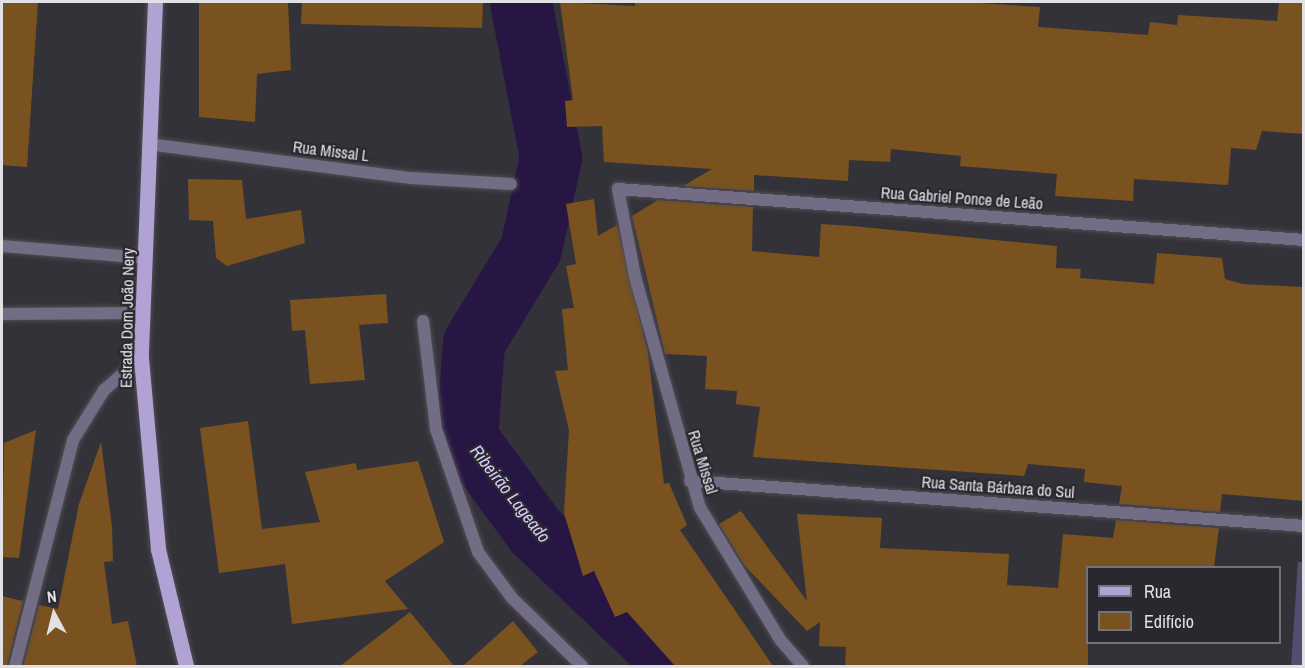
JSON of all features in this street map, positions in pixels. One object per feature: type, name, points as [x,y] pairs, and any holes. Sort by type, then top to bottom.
[{"type":"main road","name":"Estrada Dom João Nery","points":[[154,2],[141,358],[158,549],[186,666]]},
{"type":"street","name":"Rua Missal L","points":[[148,144],[411,178],[511,184]]},
{"type":"street","name":"Rua Gabriel Ponce de Leão","points":[[628,242],[612,189],[1304,240]]},
{"type":"street","name":"Rua Missal","points":[[628,242],[690,481],[710,530],[803,666]]},
{"type":"street","points":[[2,246],[145,258]]},
{"type":"street","points":[[2,314],[142,313]]},
{"type":"street","points":[[423,321],[436,429],[478,552],[512,598],[582,666]]},
{"type":"street","points":[[15,666],[73,440],[104,390],[141,358]]},
{"type":"street","name":"Rua Santa Bárbara do Sul","points":[[690,481],[1304,526]]},
{"type":"shaded area","points":[[1298,562],[1304,562],[1303,666],[1291,666]]},
{"type":"building","points":[[2,2],[38,2],[27,167],[2,165]]},
{"type":"building","points":[[199,2],[288,2],[291,70],[257,74],[255,122],[199,117]]},
{"type":"building","points":[[302,2],[483,2],[482,28],[301,24]]},
{"type":"building","points":[[560,2],[635,6],[635,2],[963,2],[1040,7],[1038,27],[1148,35],[1150,22],[1177,25],[1178,15],[1277,21],[1279,2],[1304,2],[1304,134],[1262,131],[1256,150],[1231,148],[1228,185],[1134,179],[1133,201],[1055,196],[1057,174],[960,166],[961,156],[891,149],[890,162],[849,160],[848,181],[754,175],[754,191],[683,186],[712,169],[604,162],[602,126],[567,127],[565,101],[573,100]]},
{"type":"building","points":[[188,179],[242,180],[246,219],[301,210],[305,243],[227,266],[216,258],[213,221],[189,220]]},
{"type":"building","points":[[594,199],[598,236],[617,225],[648,353],[664,484],[669,483],[687,525],[680,530],[773,666],[675,666],[627,612],[615,617],[594,571],[583,576],[564,513],[569,430],[555,371],[568,370],[562,309],[574,308],[566,266],[576,264],[566,204]]},
{"type":"building","points":[[658,200],[753,207],[752,251],[819,257],[821,224],[852,226],[1057,246],[1056,268],[1081,269],[1080,278],[1154,284],[1157,253],[1222,258],[1225,279],[1242,284],[1304,287],[1304,501],[1222,494],[1220,512],[1119,504],[1122,486],[1084,482],[1085,469],[1028,464],[1024,476],[753,457],[760,407],[736,404],[737,391],[705,389],[707,356],[665,354],[632,216]]},
{"type":"building","points":[[386,294],[388,323],[359,325],[365,380],[310,384],[305,330],[292,331],[290,300]]},
{"type":"building","points":[[248,421],[262,529],[320,522],[305,472],[356,463],[357,470],[418,461],[444,542],[385,581],[408,609],[292,624],[285,564],[219,573],[200,428]]},
{"type":"building","points":[[36,430],[19,558],[2,557],[4,443]]},
{"type":"building","points":[[101,442],[112,527],[113,561],[104,562],[112,624],[128,621],[137,666],[23,666],[39,605],[58,609],[79,504]]},
{"type":"building","points":[[741,511],[807,601],[797,514],[882,518],[880,548],[1009,554],[1007,585],[1058,588],[1063,534],[1113,538],[1116,520],[1219,528],[1214,566],[1086,566],[1088,666],[845,666],[846,647],[819,646],[820,622],[807,631],[744,565],[719,524]]},
{"type":"building","points":[[2,596],[23,601],[7,666],[2,666]]},
{"type":"building","points":[[410,612],[454,666],[340,666]]},
{"type":"building","points":[[513,621],[538,652],[520,666],[463,666]]},
{"type":"waterway","name":"Ribeirão Lageado","points":[[521,2],[551,158],[531,249],[474,343],[467,438],[535,531],[677,666]]}]
